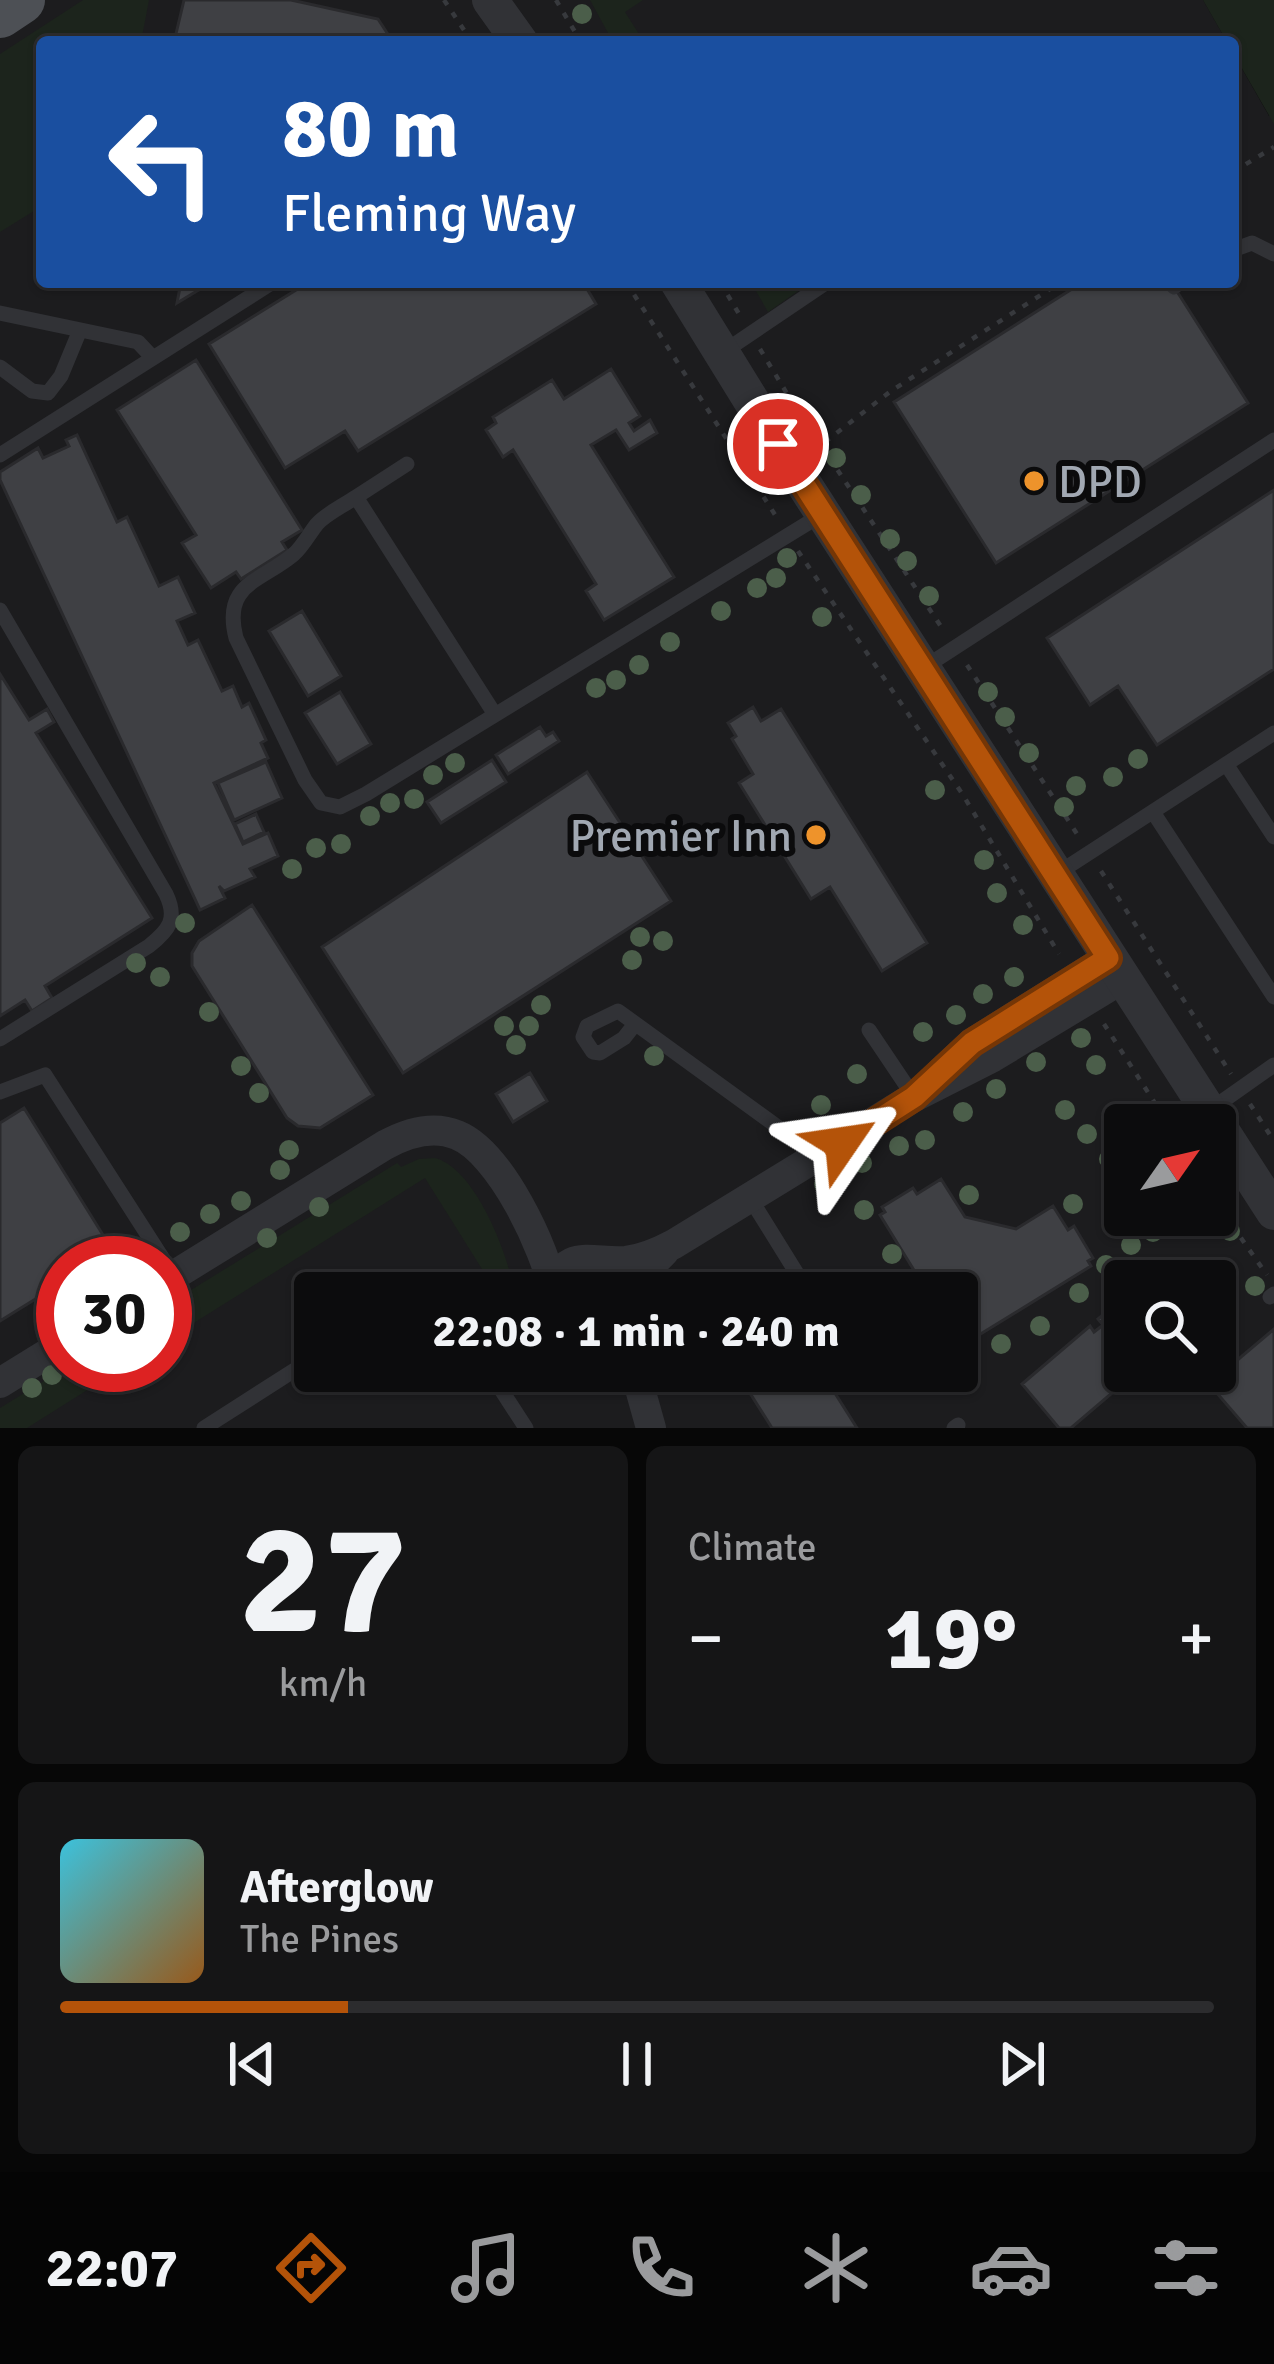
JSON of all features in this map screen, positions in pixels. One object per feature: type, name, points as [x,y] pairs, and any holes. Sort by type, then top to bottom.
[{"type":"main road","points":[[0,14],[20,0]]},
{"type":"street","points":[[490,0],[516,36]]},
{"type":"street","points":[[524,0],[537,36]]},
{"type":"street","points":[[682,288],[1202,1104]]},
{"type":"street","points":[[562,1272],[596,1259],[630,1260],[674,1244],[914,1097],[966,1048],[1115,969]]},
{"type":"street","points":[[192,1264],[385,1145],[417,1132],[443,1131],[468,1140],[484,1154],[518,1206],[548,1272]]},
{"type":"street","points":[[1236,1155],[1274,1212]]},
{"type":"street","points":[[518,1206],[563,1247],[619,1272]]},
{"type":"street","points":[[643,1272],[674,1244]]},
{"type":"street","points":[[0,1383],[36,1361]]},
{"type":"street","points":[[641,1392],[651,1428]]},
{"type":"lane","points":[[1239,248],[1252,243],[1274,254]]},
{"type":"lane","points":[[0,455],[264,288]]},
{"type":"lane","points":[[722,353],[818,288]]},
{"type":"lane","points":[[0,313],[138,342],[153,358]]},
{"type":"lane","points":[[0,367],[32,391],[48,393],[61,376],[80,330]]},
{"type":"lane","points":[[923,668],[1274,440]]},
{"type":"lane","points":[[407,464],[322,519],[294,554],[249,583],[234,608],[236,638],[313,793],[328,807],[352,802],[824,514]]},
{"type":"lane","points":[[356,497],[494,713]]},
{"type":"lane","points":[[0,610],[113,800],[173,915],[170,927],[149,946],[0,1039]]},
{"type":"lane","points":[[1055,875],[1274,733]]},
{"type":"lane","points":[[1226,764],[1274,837]]},
{"type":"lane","points":[[1153,812],[1274,997]]},
{"type":"lane","points":[[635,1024],[819,1156]]},
{"type":"lane","points":[[869,1030],[914,1097]]},
{"type":"lane","points":[[1219,1104],[1274,1065]]},
{"type":"lane","points":[[0,1092],[51,1072],[146,1236]]},
{"type":"lane","points":[[750,1198],[796,1272]]},
{"type":"lane","points":[[204,1428],[294,1371]]},
{"type":"lane","points":[[503,1392],[526,1428]]},
{"type":"path","points":[[444,0],[468,36]]},
{"type":"path","points":[[556,0],[577,36]]},
{"type":"path","points":[[1239,168],[1274,147]]},
{"type":"path","points":[[630,288],[788,536],[963,795],[1155,1104]]},
{"type":"path","points":[[821,446],[891,391],[1051,288]]},
{"type":"path","points":[[807,424],[1274,1142]]},
{"type":"path","points":[[1236,1235],[1273,1292]]},
{"type":"shaded area","points":[[21,0],[1203,0],[1224,36],[36,36],[36,288],[1239,288],[1239,64],[1269,116],[1274,114],[1274,1428],[0,1428],[0,14]]},
{"type":"shaded area","points":[[83,0],[149,0],[142,36],[36,36],[36,210],[0,232],[0,54]]},
{"type":"shaded area","points":[[590,0],[643,0],[625,12],[640,36],[610,36]]},
{"type":"shaded area","points":[[1203,0],[1274,0],[1274,124],[1239,63],[1239,36],[1224,36]]},
{"type":"shaded area","points":[[754,288],[800,288],[801,289],[768,312]]},
{"type":"shaded area","points":[[435,1158],[464,1178],[488,1215],[509,1272],[484,1272],[425,1178],[192,1324],[192,1289],[397,1163],[401,1167]]},
{"type":"shaded area","points":[[36,1386],[36,1392],[84,1392],[27,1428],[0,1428],[0,1408]]},
{"type":"building","points":[[184,0],[291,0],[378,19],[389,36],[175,36]]},
{"type":"building","points":[[180,288],[202,288],[177,303]]},
{"type":"building","points":[[299,288],[587,288],[596,304],[358,451],[345,431],[285,468],[209,344]]},
{"type":"building","name":"DPD","points":[[1074,288],[1175,288],[1248,403],[996,563],[894,402]]},
{"type":"building","points":[[196,360],[302,530],[282,542],[287,550],[241,579],[236,572],[211,588],[182,543],[196,535],[117,410]]},
{"type":"building","points":[[611,369],[640,416],[629,423],[634,431],[650,420],[657,433],[629,450],[616,430],[591,445],[674,577],[604,620],[586,591],[596,584],[513,450],[503,457],[486,430],[496,423],[493,417],[552,380],[564,399]]},
{"type":"building","points":[[77,435],[117,522],[127,517],[159,586],[178,577],[195,613],[177,621],[188,645],[198,640],[222,691],[233,686],[242,707],[249,703],[266,740],[261,743],[268,758],[214,783],[243,844],[268,833],[278,856],[250,869],[255,877],[224,891],[219,886],[225,898],[200,910],[0,480],[0,472],[38,448],[43,458],[69,446],[66,440]]},
{"type":"building","points":[[1274,490],[1274,669],[1157,745],[1118,686],[1090,705],[1047,638]]},
{"type":"building","points":[[302,611],[341,676],[308,696],[269,631]]},
{"type":"building","points":[[0,674],[29,720],[47,709],[54,722],[36,733],[152,918],[45,986],[52,998],[32,1011],[25,1000],[0,1016]]},
{"type":"building","points":[[340,692],[371,744],[337,764],[305,713]]},
{"type":"building","name":"Premier Inn","points":[[753,707],[761,721],[781,709],[927,943],[882,971],[830,887],[811,899],[739,783],[753,774],[728,723]]},
{"type":"building","points":[[540,727],[546,736],[553,732],[559,741],[508,774],[496,755]]},
{"type":"building","points":[[492,760],[506,782],[441,823],[427,802]]},
{"type":"building","points":[[266,762],[282,798],[234,820],[218,783]]},
{"type":"building","points":[[587,772],[671,901],[403,1073],[322,947]]},
{"type":"building","points":[[256,814],[264,832],[243,842],[235,824]]},
{"type":"building","points":[[252,905],[373,1095],[320,1128],[298,1126],[287,1118],[192,966],[199,941]]},
{"type":"building","points":[[530,1073],[547,1101],[513,1122],[496,1094]]},
{"type":"building","points":[[24,1108],[104,1236],[36,1236],[36,1299],[0,1321],[0,1123]]},
{"type":"building","points":[[941,1179],[965,1217],[1016,1229],[1053,1206],[1068,1230],[1074,1226],[1093,1258],[1088,1261],[1091,1266],[978,1336],[978,1272],[915,1272],[880,1215],[885,1212],[882,1207],[913,1188],[917,1194]]},
{"type":"building","points":[[1104,1314],[1104,1392],[1113,1392],[1071,1428],[1059,1428],[1022,1384],[1090,1326],[1094,1332],[1103,1325],[1098,1319]]},
{"type":"building","points":[[1274,1329],[1274,1428],[1247,1428],[1216,1392],[1236,1392],[1236,1361]]},
{"type":"building","points":[[749,1392],[834,1392],[857,1428],[772,1428]]},
{"type":"place","name":"DPD","points":[[1034,481]]},
{"type":"place","name":"Premier Inn","points":[[816,835]]},
{"type":"route","points":[[778,444],[1108,958],[972,1043],[914,1097],[842,1143]]}]
